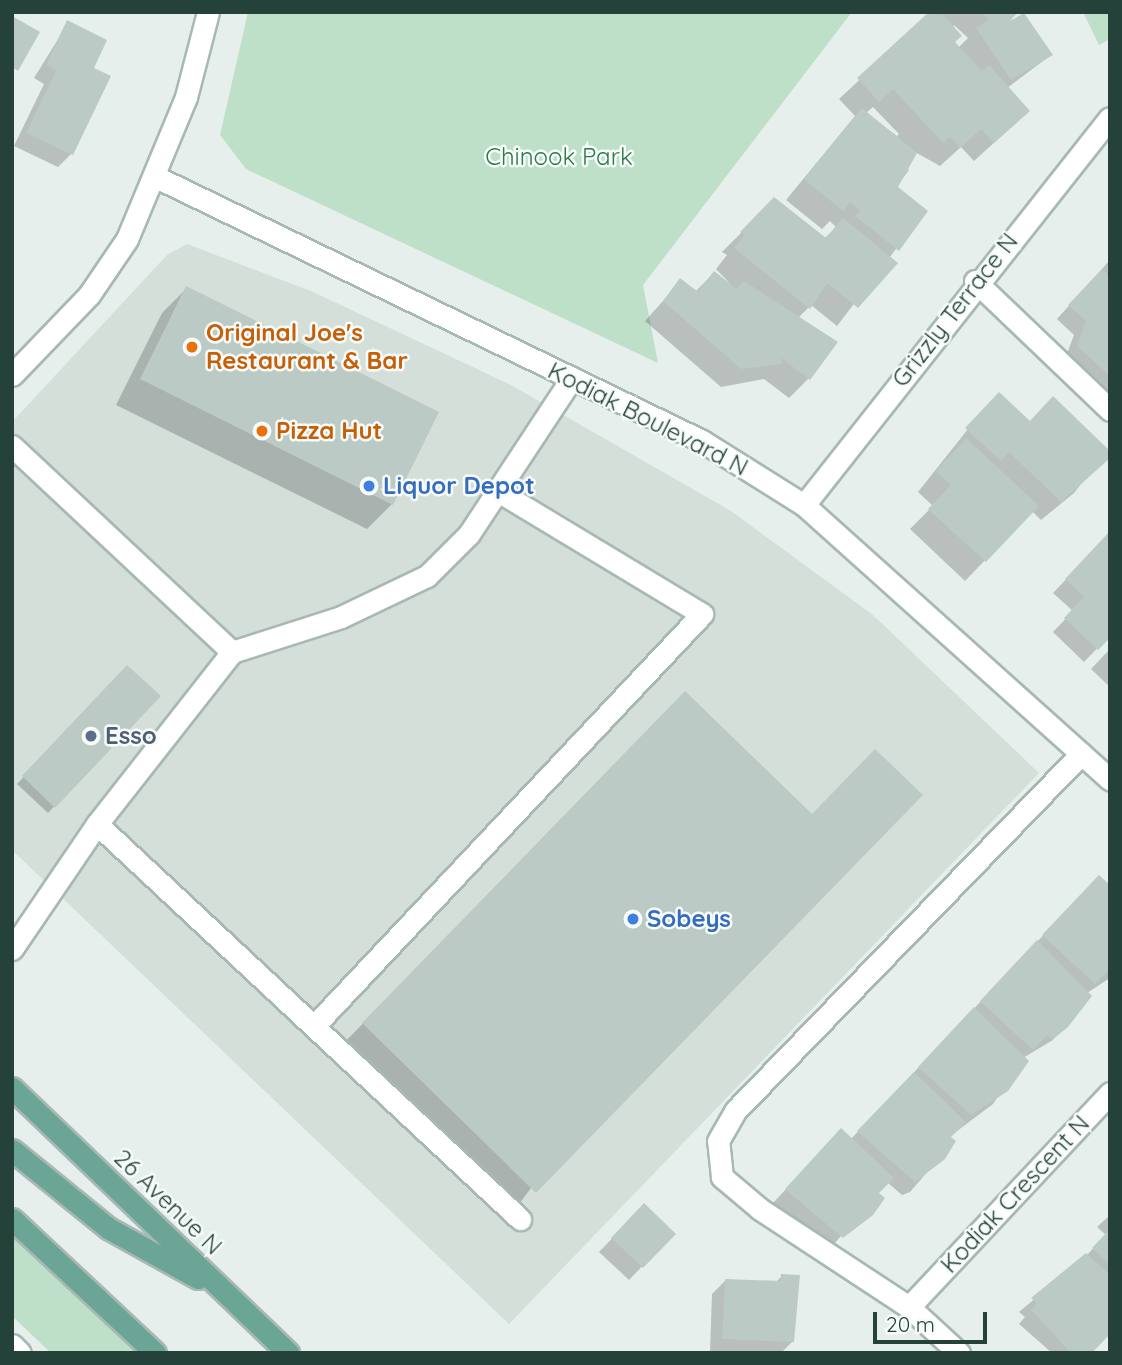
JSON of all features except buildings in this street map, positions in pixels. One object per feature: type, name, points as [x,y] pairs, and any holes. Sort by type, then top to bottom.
[{"type":"main road","name":"26 Avenue N","points":[[12,1088],[288,1353]]},
{"type":"main road","points":[[12,1150],[108,1228],[225,1292]]},
{"type":"main road","points":[[12,1219],[155,1353]]},
{"type":"street","points":[[12,375],[89,295],[127,239],[156,177],[197,65],[208,12]]},
{"type":"street","name":"Grizzly Terrace N","points":[[804,505],[975,281],[1110,118]]},
{"type":"street","name":"Kodiak Boulevard N","points":[[156,177],[702,441],[804,505],[1110,780]]},
{"type":"street","points":[[975,281],[1110,410]]},
{"type":"street","points":[[12,949],[97,824],[232,652],[353,612],[428,576],[500,492],[572,378]]},
{"type":"street","points":[[12,446],[232,652]]},
{"type":"street","points":[[314,1026],[702,614],[500,492]]},
{"type":"street","points":[[959,1353],[909,1307],[741,1193],[722,1177],[718,1141],[736,1110],[1081,754]]},
{"type":"street","points":[[97,824],[520,1219]]},
{"type":"street","name":"Kodiak Crescent N","points":[[909,1307],[1110,1093]]},
{"type":"street","points":[[12,1345],[20,1353]]},
{"type":"shaded area","points":[[187,244],[311,291],[511,385],[731,511],[873,615],[1039,773],[509,1324],[12,850],[12,422],[167,255]]},
{"type":"green space","name":"Chinook Park","points":[[248,12],[852,12],[643,285],[658,363],[246,169],[220,135]]},
{"type":"green space","points":[[1083,12],[1110,12],[1110,39],[1099,45]]},
{"type":"green space","points":[[12,1236],[138,1353],[51,1353],[12,1316]]},
{"type":"place","name":"Original Joe's Restaurant & Bar","points":[[192,347]]},
{"type":"place","name":"Pizza Hut","points":[[262,431]]},
{"type":"place","name":"Liquor Depot","points":[[369,486]]},
{"type":"place","name":"Esso","points":[[91,736]]},
{"type":"place","name":"Sobeys","points":[[633,919]]}]
